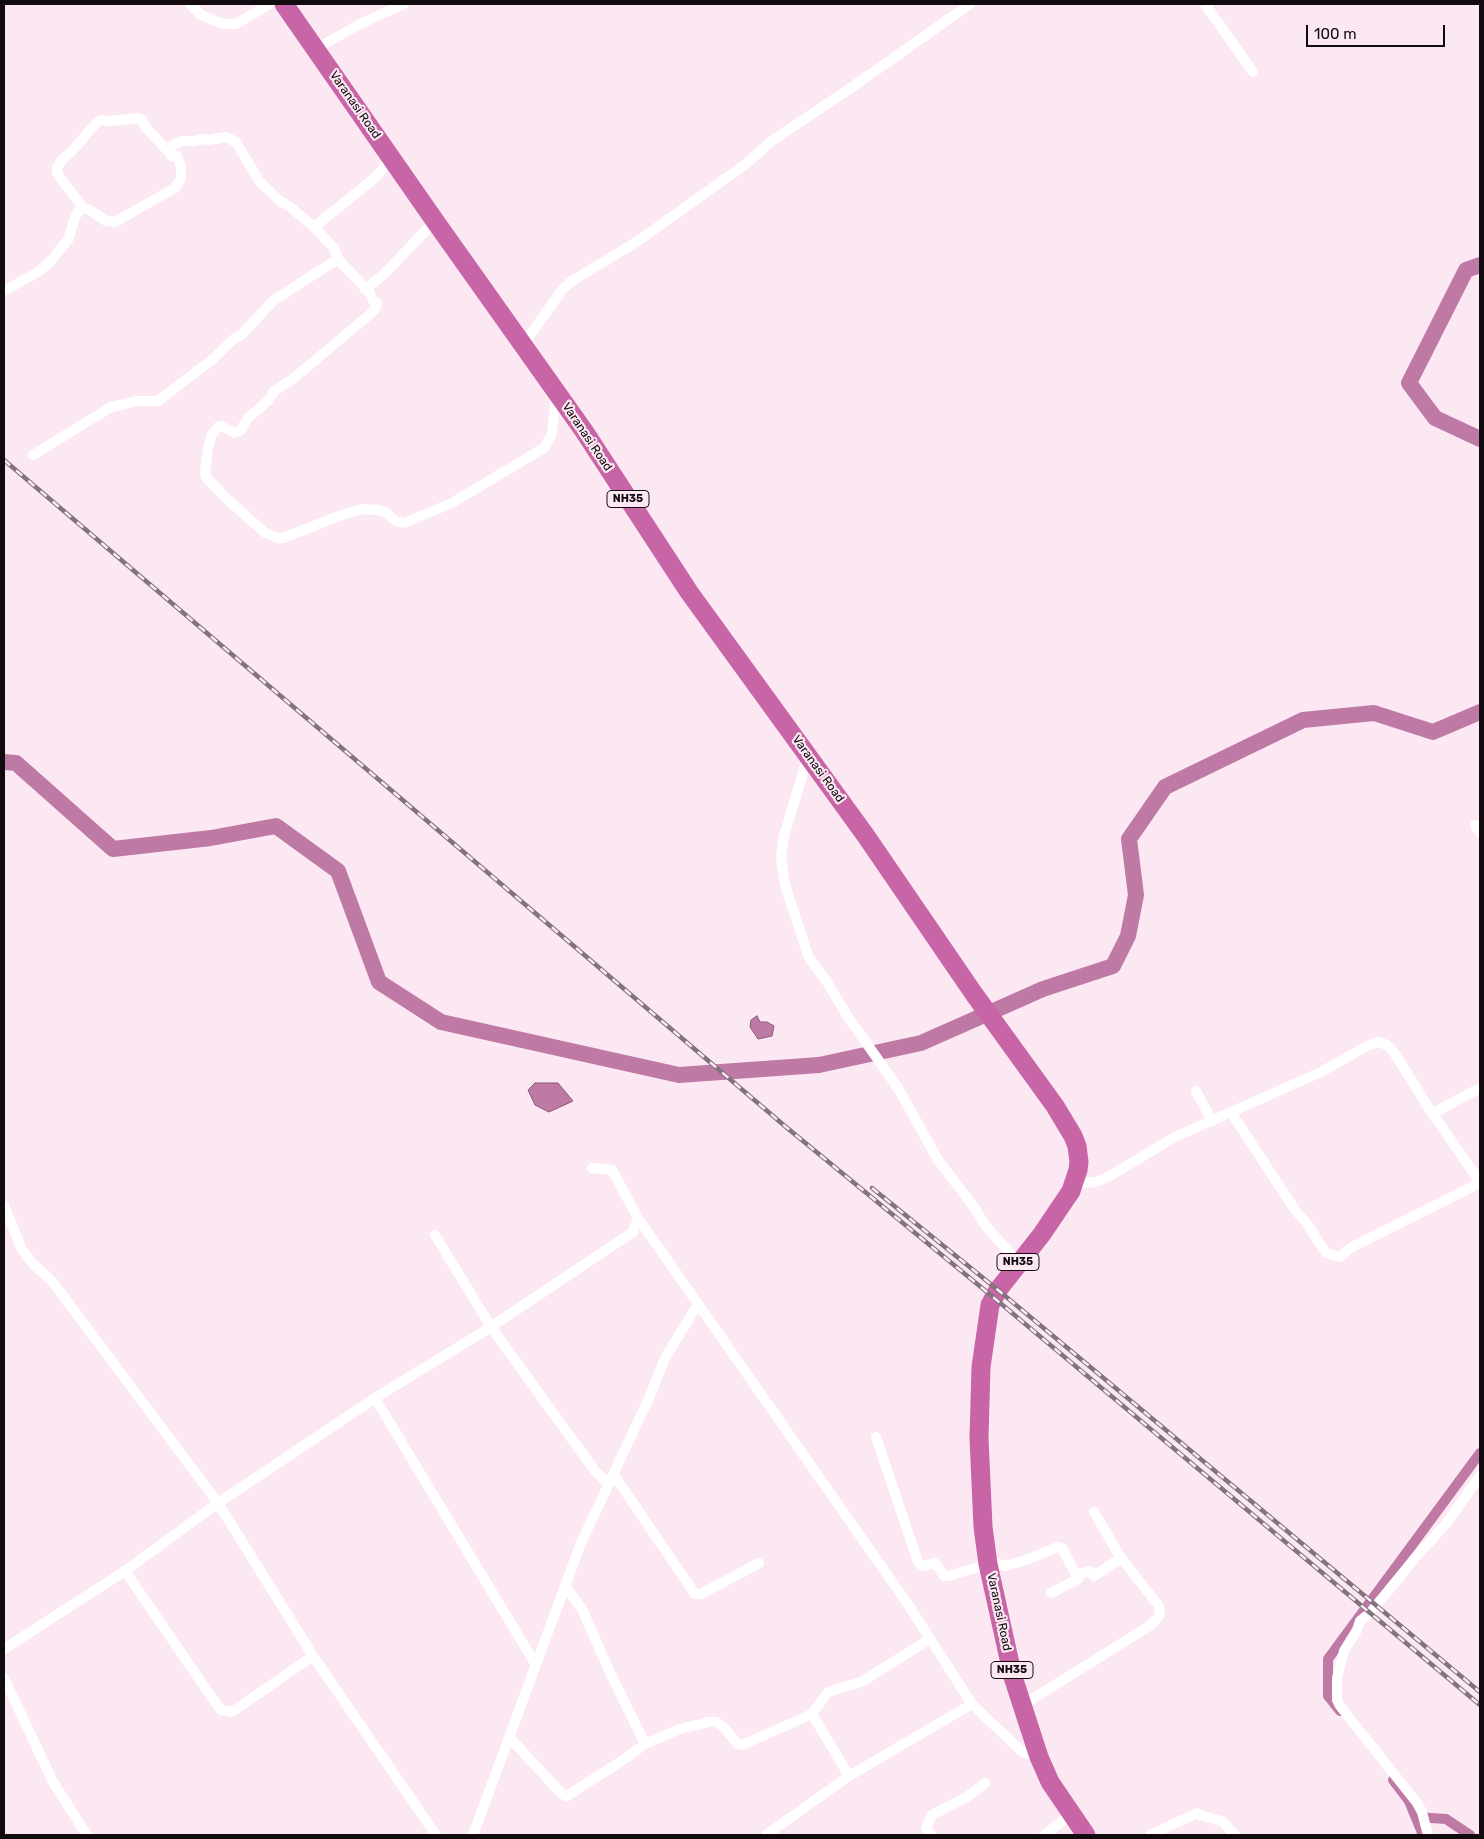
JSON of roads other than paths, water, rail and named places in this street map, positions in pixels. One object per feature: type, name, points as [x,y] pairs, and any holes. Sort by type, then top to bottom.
[{"type":"highway","name":"Varanasi Road","points":[[284,4],[435,221],[556,390],[689,592],[872,844],[974,994],[1055,1106],[1077,1146],[1079,1162],[1075,1184]]},
{"type":"highway","name":"NH35","points":[[1018,1262],[1042,1234],[1075,1184]]},
{"type":"highway","name":"Varanasi Road","points":[[1018,1262],[993,1297],[987,1324],[980,1392],[979,1438],[983,1527],[988,1562],[1021,1706],[1050,1782],[1086,1835]]},
{"type":"street","points":[[190,4],[210,20],[236,24],[270,4]]},
{"type":"street","points":[[316,49],[360,24],[404,4]]},
{"type":"street","points":[[523,345],[567,285],[638,240],[746,164],[769,143],[970,4]]},
{"type":"street","points":[[1205,4],[1253,72]]},
{"type":"street","points":[[137,118],[142,120],[146,128],[166,149],[169,150],[171,156],[177,156],[181,166],[181,178],[175,188],[115,222],[106,221],[84,208],[57,172],[57,168],[62,160],[101,120],[111,121],[137,118]]},
{"type":"street","points":[[166,149],[181,141],[209,140],[222,137],[232,140],[240,148],[259,181],[280,201],[289,206],[314,228],[334,248],[338,259],[365,290],[369,292],[374,302],[377,303],[375,310],[294,378],[274,391],[269,400],[248,418],[240,432],[234,433],[222,426],[218,427],[212,434],[205,471],[206,477],[226,498],[270,535],[283,538],[362,509],[386,512],[396,521],[407,522],[452,503],[548,444],[552,434],[556,390]]},
{"type":"street","points":[[314,228],[328,214],[376,177],[384,167],[388,152]]},
{"type":"street","points":[[4,291],[38,272],[50,262],[68,240],[77,212],[84,208]]},
{"type":"street","points":[[365,290],[385,273],[435,221]]},
{"type":"street","points":[[32,456],[111,407],[138,401],[158,400],[213,359],[236,337],[241,335],[274,300],[338,259]]},
{"type":"street","points":[[808,756],[784,836],[781,850],[781,866],[785,885],[809,958],[898,1088],[938,1160],[974,1207],[985,1225],[1018,1262]]},
{"type":"street","points":[[1075,1184],[1096,1182],[1108,1177],[1166,1141],[1212,1120],[1321,1072],[1367,1046],[1378,1042],[1387,1045],[1395,1054],[1480,1182],[1349,1249],[1340,1257],[1326,1253],[1295,1210],[1231,1112]]},
{"type":"street","points":[[1433,1113],[1480,1088]]},
{"type":"street","points":[[1196,1091],[1212,1120]]},
{"type":"street","points":[[592,1168],[612,1170],[638,1218],[907,1603],[972,1704],[1019,1749],[1039,1757]]},
{"type":"street","points":[[4,1205],[6,1222],[26,1255],[52,1281],[218,1503],[313,1656],[436,1835]]},
{"type":"street","points":[[4,1649],[125,1571],[218,1503],[375,1398],[491,1327],[633,1232],[638,1218]]},
{"type":"street","points":[[435,1235],[491,1327],[595,1472],[611,1479],[695,1594],[701,1594],[759,1563]]},
{"type":"street","points":[[473,1835],[581,1543],[649,1398],[665,1358],[698,1304]]},
{"type":"street","points":[[375,1398],[536,1665]]},
{"type":"street","points":[[876,1437],[918,1562],[923,1566],[935,1563],[944,1576],[948,1576],[988,1562],[1005,1566],[1058,1547],[1062,1548],[1078,1579]]},
{"type":"street","points":[[1428,1835],[1423,1816],[1344,1712],[1337,1700],[1337,1678],[1344,1650],[1357,1630],[1360,1621],[1370,1613],[1446,1524],[1480,1476]]},
{"type":"street","points":[[1021,1706],[1157,1621],[1160,1614],[1159,1606],[1121,1558],[1094,1512]]},
{"type":"street","points":[[1051,1593],[1078,1579],[1080,1574],[1090,1571],[1094,1576],[1121,1558]]},
{"type":"street","points":[[125,1571],[221,1710],[232,1712],[313,1656]]},
{"type":"street","points":[[565,1586],[582,1609],[645,1744]]},
{"type":"street","points":[[509,1737],[562,1794],[567,1796],[645,1744],[680,1729],[709,1722],[720,1724],[738,1744],[742,1745],[812,1714],[828,1692],[861,1682],[930,1639]]},
{"type":"street","points":[[4,1678],[53,1782],[87,1835]]},
{"type":"street","points":[[766,1835],[849,1776],[972,1704]]},
{"type":"street","points":[[812,1714],[849,1776]]},
{"type":"street","points":[[931,1835],[926,1828],[932,1815],[967,1797],[985,1783]]},
{"type":"street","points":[[1150,1835],[1197,1813],[1222,1821],[1235,1835]]},
{"type":"street","points":[[1044,1835],[1071,1815]]},
{"type":"waterway","points":[[1480,265],[1466,270],[1409,383],[1435,418],[1480,439]]},
{"type":"waterway","points":[[4,762],[16,763],[113,849],[211,838],[276,826],[338,871],[379,982],[441,1022],[679,1075],[819,1065],[921,1043],[1043,989],[1113,966],[1128,936],[1136,895],[1129,839],[1165,787],[1303,720],[1374,713],[1433,732],[1480,712]]},
{"type":"waterway","points":[[1340,1711],[1328,1696],[1328,1659],[1480,1453]]},
{"type":"waterway","points":[[1393,1780],[1409,1801],[1423,1835]]},
{"type":"waterway","points":[[1416,1817],[1446,1819],[1470,1835]]},
{"type":"railway","points":[[4,460],[786,1127],[993,1297],[1480,1705]]},
{"type":"railway","points":[[872,1188],[998,1290],[1480,1692]]}]
